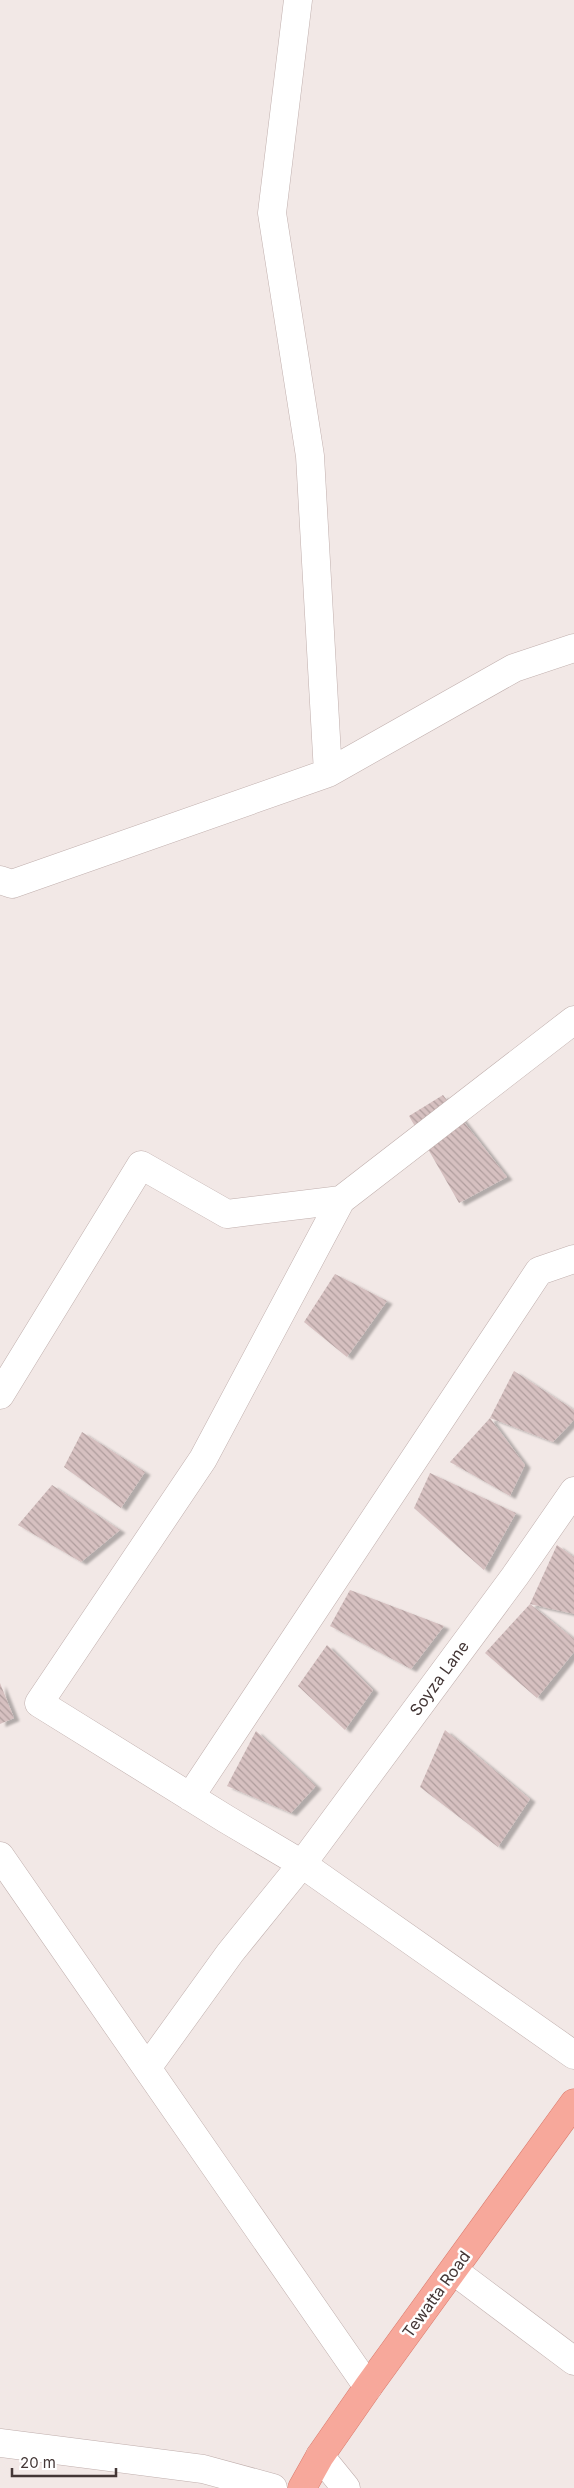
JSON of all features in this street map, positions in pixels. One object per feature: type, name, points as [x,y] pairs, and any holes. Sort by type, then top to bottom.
[{"type":"main road","name":"Tewatta Road","points":[[302,2488],[320,2456],[368,2387],[574,2103]]},
{"type":"street","points":[[298,0],[272,213],[310,456],[328,773]]},
{"type":"street","points":[[0,880],[12,884],[328,773],[514,668],[574,648]]},
{"type":"street","points":[[574,1020],[341,1200],[203,1459],[39,1703],[302,1864],[574,2055]]},
{"type":"street","points":[[0,1395],[141,1165],[227,1214],[341,1200]]},
{"type":"street","points":[[190,1797],[539,1271],[574,1259]]},
{"type":"street","name":"Soyza Lane","points":[[147,2068],[230,1953],[302,1864],[514,1576],[574,1490]]},
{"type":"street","points":[[0,1856],[368,2387]]},
{"type":"street","points":[[454,2270],[574,2361]]},
{"type":"street","points":[[0,2443],[203,2469],[273,2488]]},
{"type":"street","points":[[320,2456],[346,2488]]},
{"type":"building","points":[[443,1095],[507,1177],[459,1203],[409,1116]]},
{"type":"building","points":[[335,1274],[387,1301],[347,1357],[304,1322]]},
{"type":"building","points":[[514,1371],[574,1410],[574,1420],[553,1442],[490,1418]]},
{"type":"building","points":[[490,1418],[525,1465],[510,1496],[450,1462]]},
{"type":"building","points":[[82,1432],[145,1472],[121,1508],[64,1467]]},
{"type":"building","points":[[430,1473],[516,1513],[484,1570],[414,1508]]},
{"type":"building","points":[[52,1485],[120,1530],[81,1562],[18,1525]]},
{"type":"building","points":[[557,1545],[574,1557],[574,1614],[530,1604]]},
{"type":"building","points":[[350,1590],[444,1626],[411,1669],[330,1626]]},
{"type":"building","points":[[530,1604],[574,1639],[574,1652],[537,1698],[485,1653]]},
{"type":"building","points":[[327,1645],[373,1690],[345,1730],[298,1686]]},
{"type":"building","points":[[0,1683],[14,1718],[0,1724]]},
{"type":"building","points":[[445,1730],[530,1799],[498,1847],[420,1787]]},
{"type":"building","points":[[256,1731],[316,1786],[291,1813],[227,1786]]}]
